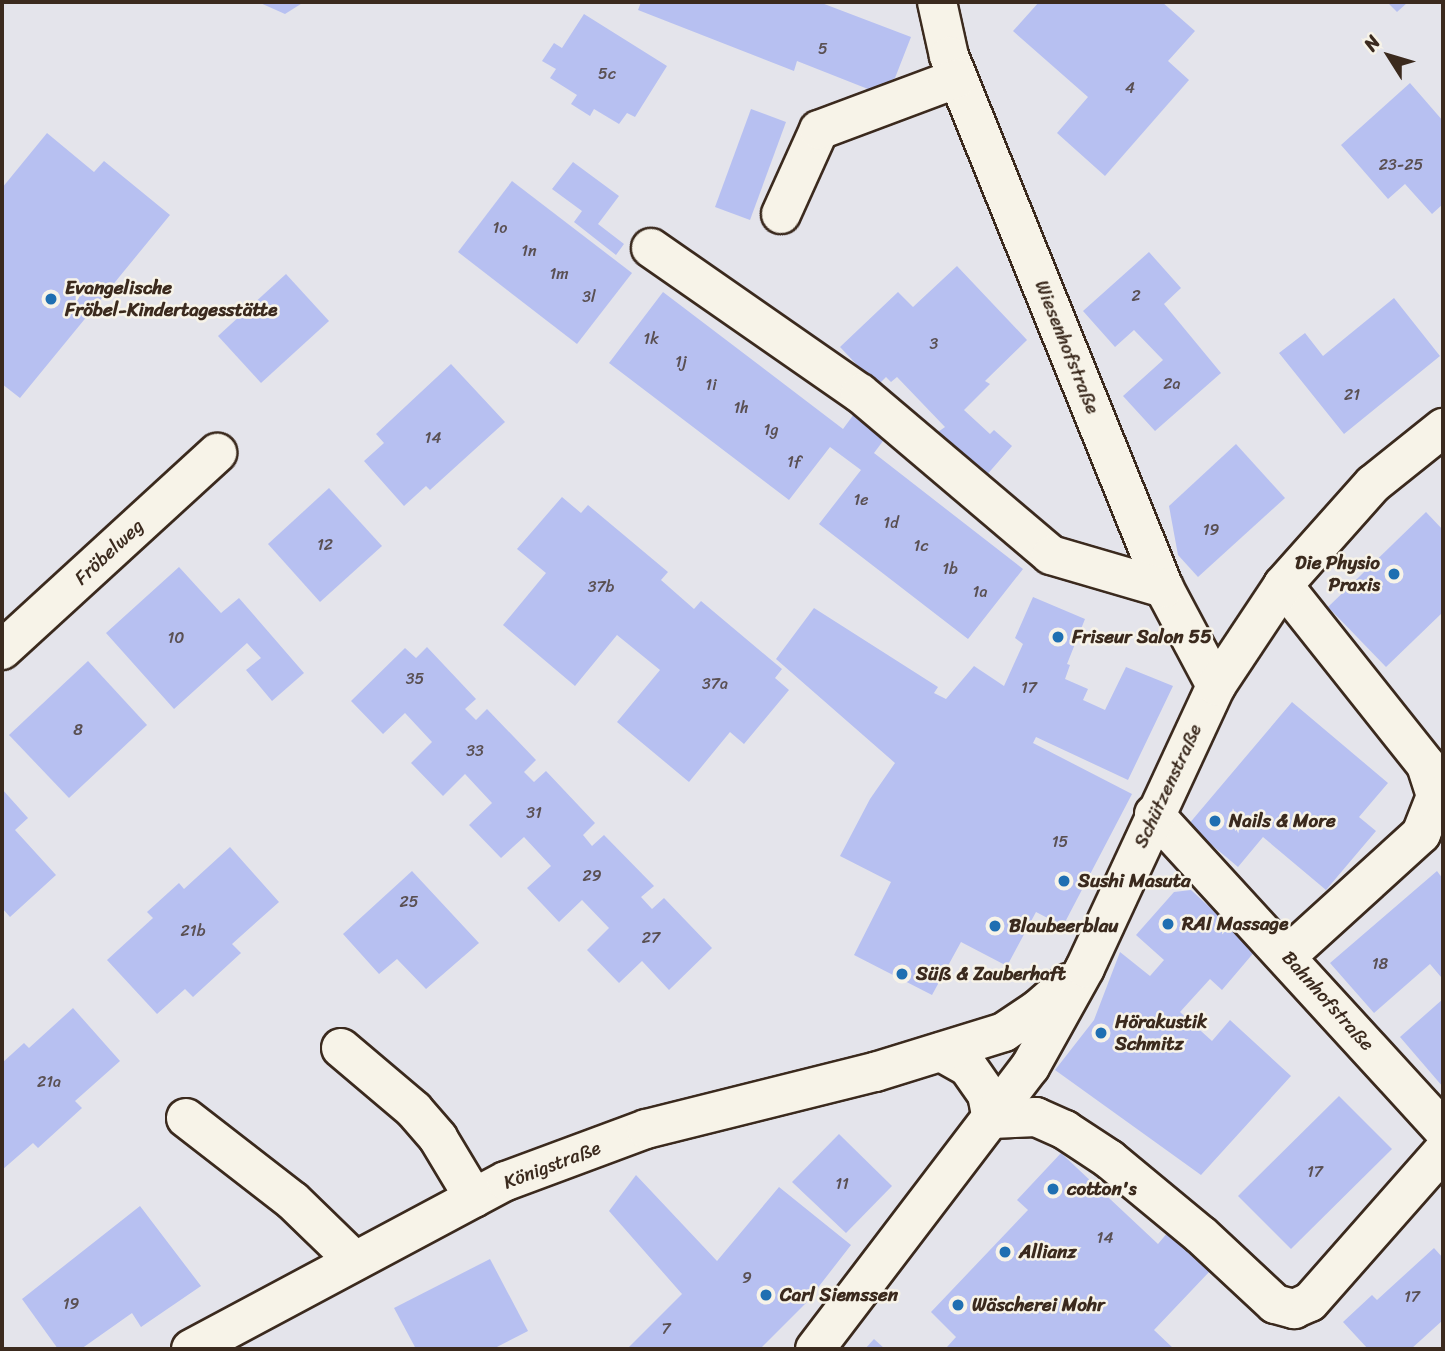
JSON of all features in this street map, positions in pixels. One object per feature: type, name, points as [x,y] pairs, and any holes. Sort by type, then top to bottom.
[{"type":"main road","name":"Wiesenhofstraße","points":[[928,5],[1164,588],[1216,686]]},
{"type":"main road","points":[[781,214],[819,130],[958,78]]},
{"type":"main road","points":[[652,248],[860,393],[1051,555],[1164,588]]},
{"type":"main road","name":"Schützenstraße","points":[[815,1349],[1030,1067],[1086,968],[1154,814],[1216,686],[1283,585],[1373,484],[1443,428]]},
{"type":"main road","name":"Fröbelweg","points":[[2,650],[217,453]]},
{"type":"main road","points":[[1283,585],[1426,765],[1436,796],[1421,834],[1287,956]]},
{"type":"main road","name":"Bahnhofstraße","points":[[1154,814],[1443,1129]]},
{"type":"main road","name":"Königstraße","points":[[191,1349],[506,1181],[646,1129],[875,1072],[1004,1032],[1037,1010],[1086,968]]},
{"type":"main road","points":[[341,1048],[414,1110],[438,1138],[474,1198]]},
{"type":"main road","points":[[941,1052],[968,1067],[987,1094],[992,1119],[1036,1117],[1065,1130],[1109,1159],[1201,1235],[1275,1304],[1294,1309],[1310,1302],[1443,1151]]},
{"type":"main road","points":[[186,1118],[293,1201],[355,1261]]},
{"type":"building","points":[[258,2],[304,2],[285,14]]},
{"type":"building","points":[[641,2],[819,2],[911,37],[895,78],[873,91],[797,61],[794,71],[638,10]]},
{"type":"building","points":[[1039,2],[1162,2],[1195,31],[1168,61],[1189,80],[1105,176],[1057,133],[1088,97],[1013,31]]},
{"type":"building","points":[[1387,2],[1408,2],[1397,12]]},
{"type":"building","points":[[584,14],[667,66],[635,117],[627,113],[619,124],[594,109],[590,116],[571,104],[577,95],[550,78],[556,69],[542,61],[554,43],[562,48]]},
{"type":"building","points":[[1410,83],[1443,121],[1443,204],[1432,214],[1405,184],[1388,199],[1341,145]]},
{"type":"building","points":[[751,109],[786,122],[750,220],[715,207]]},
{"type":"building","name":"Evangelische Fröbel-Kindertagesstätte","points":[[47,133],[94,172],[104,161],[170,215],[20,398],[2,384],[2,188]]},
{"type":"building","points":[[573,162],[619,196],[598,224],[624,244],[616,255],[574,222],[582,211],[552,189]]},
{"type":"building","points":[[512,181],[632,273],[577,344],[458,252]]},
{"type":"building","points":[[1149,252],[1181,288],[1164,304],[1221,373],[1155,431],[1123,396],[1163,360],[1134,330],[1115,347],[1083,311]]},
{"type":"building","points":[[957,266],[1027,340],[985,381],[990,384],[964,410],[990,434],[994,430],[1012,446],[985,477],[938,432],[945,427],[897,377],[891,382],[886,377],[877,386],[840,347],[898,292],[913,307]]},
{"type":"building","points":[[286,274],[329,321],[261,383],[218,336]]},
{"type":"building","points":[[663,292],[843,429],[857,410],[889,433],[874,453],[1023,569],[968,639],[819,524],[861,470],[830,447],[789,500],[609,363]]},
{"type":"building","points":[[1394,298],[1440,356],[1344,434],[1279,353],[1305,333],[1323,356]]},
{"type":"building","points":[[451,364],[505,422],[430,490],[426,486],[404,506],[364,461],[384,443],[376,434]]},
{"type":"building","points":[[1236,444],[1285,498],[1198,577],[1178,555],[1169,506]]},
{"type":"building","points":[[329,488],[382,546],[320,602],[268,544]]},
{"type":"building","points":[[562,497],[581,513],[588,505],[668,572],[661,580],[694,609],[701,601],[782,669],[775,678],[789,690],[744,744],[730,732],[689,782],[617,722],[660,670],[617,635],[575,686],[503,625],[546,573],[517,549]]},
{"type":"building","points":[[1426,512],[1443,530],[1443,612],[1386,667],[1328,607]]},
{"type":"building","points":[[179,567],[221,613],[239,598],[304,673],[272,701],[246,670],[261,658],[247,643],[174,709],[106,633]]},
{"type":"building","points":[[1033,597],[1085,619],[1067,664],[1070,665],[1065,679],[1088,689],[1083,700],[1105,710],[1126,667],[1173,686],[1128,780],[1036,737],[1033,743],[1132,794],[1063,926],[1036,912],[1007,966],[961,942],[932,995],[854,955],[891,882],[840,856],[870,799],[895,763],[776,659],[814,608],[938,687],[934,693],[946,699],[974,666],[1004,686],[1023,644],[1015,638]]},
{"type":"building","points":[[427,647],[476,699],[465,709],[476,720],[487,709],[536,760],[524,772],[534,782],[546,771],[595,823],[583,835],[592,846],[604,835],[654,886],[641,897],[652,909],[664,898],[712,948],[669,990],[642,961],[619,983],[587,950],[609,928],[582,900],[559,922],[527,888],[551,866],[524,837],[501,858],[469,825],[492,803],[465,774],[443,796],[411,763],[432,742],[405,713],[383,734],[351,701],[405,648],[416,658]]},
{"type":"building","points":[[88,661],[147,725],[69,798],[9,735]]},
{"type":"building","points":[[1292,702],[1388,783],[1359,817],[1376,831],[1326,890],[1263,837],[1238,867],[1188,825]]},
{"type":"building","points":[[2,789],[28,818],[15,830],[56,875],[10,917],[2,908]]},
{"type":"building","points":[[230,847],[279,902],[232,944],[241,953],[193,997],[185,989],[157,1014],[107,960],[153,918],[147,912],[179,883],[184,889]]},
{"type":"building","points":[[412,871],[479,943],[426,989],[397,959],[379,974],[343,934]]},
{"type":"building","points":[[1437,871],[1443,879],[1443,975],[1441,977],[1430,964],[1374,1013],[1330,963]]},
{"type":"building","points":[[1191,890],[1256,950],[1222,990],[1210,979],[1180,1012],[1212,1041],[1230,1020],[1291,1076],[1201,1175],[1055,1070],[1094,1020],[1120,952],[1150,976],[1164,960],[1136,935],[1174,892]]},
{"type":"building","points":[[1443,999],[1443,1087],[1400,1037]]},
{"type":"building","points":[[73,1008],[120,1061],[75,1101],[82,1108],[38,1148],[33,1143],[2,1170],[2,1063],[24,1043],[29,1048]]},
{"type":"building","points":[[1339,1096],[1392,1149],[1291,1249],[1238,1196]]},
{"type":"building","points":[[839,1134],[892,1186],[846,1233],[792,1182]]},
{"type":"building","points":[[1061,1153],[1158,1244],[1168,1232],[1210,1271],[1154,1330],[1174,1349],[947,1347],[956,1337],[931,1312],[1028,1210],[1017,1200]]},
{"type":"building","points":[[636,1175],[717,1261],[779,1187],[851,1245],[806,1303],[760,1349],[627,1349],[682,1294],[609,1211]]},
{"type":"building","points":[[140,1206],[201,1286],[141,1327],[132,1313],[81,1349],[58,1349],[22,1299]]},
{"type":"building","points":[[1434,1248],[1443,1258],[1443,1320],[1411,1349],[1368,1349],[1343,1322],[1372,1295],[1377,1300]]},
{"type":"building","points":[[490,1259],[528,1331],[493,1349],[416,1349],[394,1308]]},
{"type":"building","points":[[874,1339],[885,1349],[865,1349]]},
{"type":"place","name":"Evangelische Fröbel-Kindertagesstätte","points":[[51,299]]},
{"type":"place","name":"Die Physio Praxis","points":[[1394,574]]},
{"type":"place","name":"Friseur Salon 55","points":[[1058,637]]},
{"type":"place","name":"Nails & More","points":[[1215,821]]},
{"type":"place","name":"Sushi Masuta","points":[[1064,881]]},
{"type":"place","name":"RAI Massage","points":[[1168,924]]},
{"type":"place","name":"Blaubeerblau","points":[[995,926]]},
{"type":"place","name":"Süß & Zauberhaft","points":[[902,974]]},
{"type":"place","name":"Hörakustik Schmitz","points":[[1101,1033]]},
{"type":"place","name":"cotton's","points":[[1053,1189]]},
{"type":"place","name":"Allianz","points":[[1005,1252]]},
{"type":"place","name":"Carl Siemssen","points":[[766,1295]]},
{"type":"place","name":"Wäscherei Mohr","points":[[958,1305]]}]
